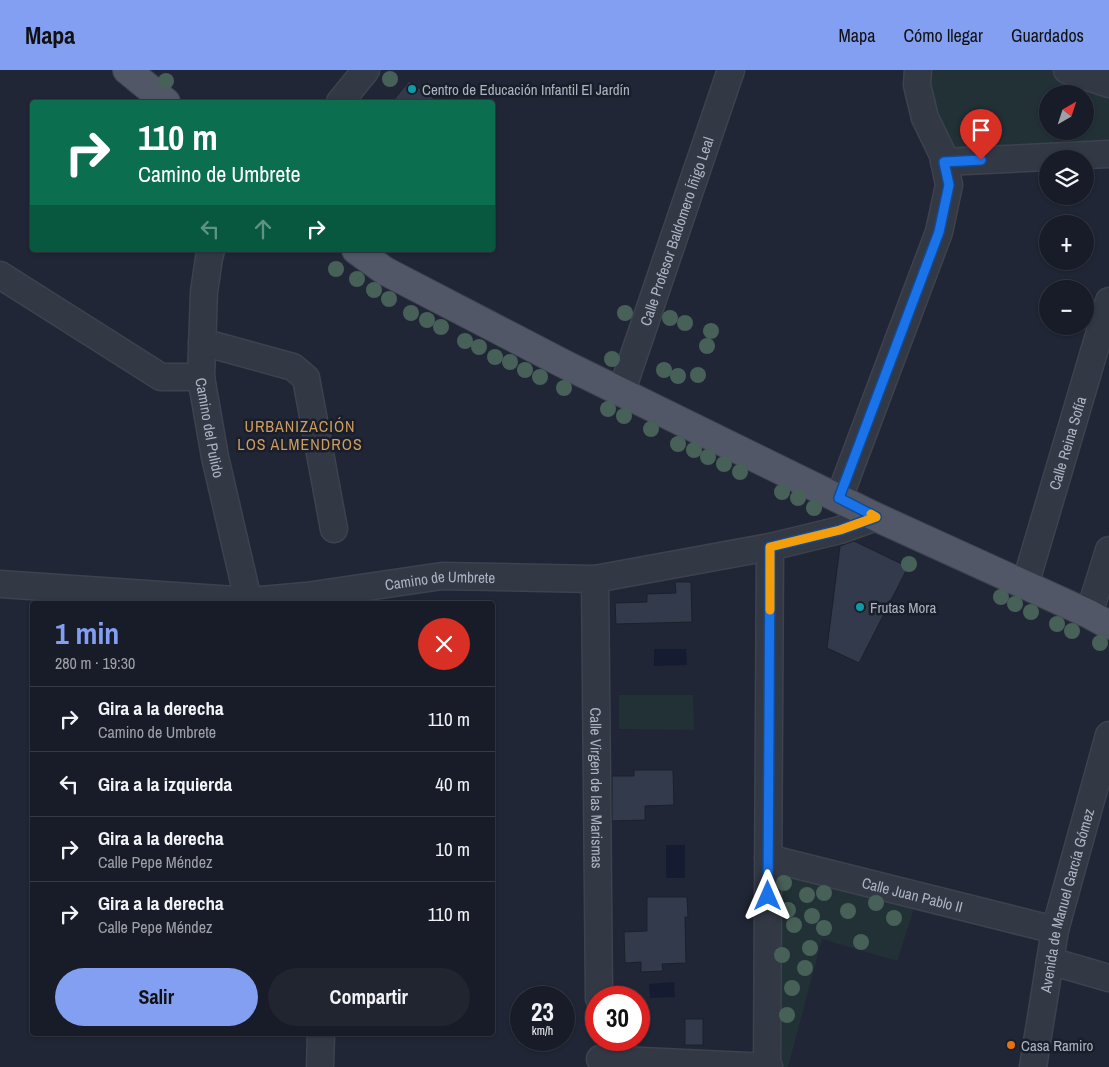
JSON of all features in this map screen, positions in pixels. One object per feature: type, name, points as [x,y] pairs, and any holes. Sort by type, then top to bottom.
[{"type":"main road","points":[[127,70],[164,100]]},
{"type":"main road","points":[[359,252],[385,271],[566,366],[876,517],[1099,620]]},
{"type":"street","points":[[342,100],[366,70]]},
{"type":"street","name":"Calle Profesor Baldomero Íñigo Leal","points":[[621,393],[731,70]]},
{"type":"street","points":[[839,498],[939,232],[949,185],[941,151],[925,118],[917,85],[918,70]]},
{"type":"street","points":[[1067,70],[1109,84]]},
{"type":"street","points":[[944,162],[1109,154]]},
{"type":"street","name":"Camino del Pulido","points":[[210,252],[204,292],[200,377],[215,457],[249,601]]},
{"type":"street","points":[[0,275],[161,377],[200,377]]},
{"type":"street","name":"Calle Reina Sofía","points":[[1025,585],[1109,301]]},
{"type":"street","points":[[202,342],[293,367],[306,378],[334,529]]},
{"type":"street","name":"Camino de Umbrete","points":[[258,601],[442,576],[595,579],[770,547],[840,530],[876,517]]},
{"type":"street","points":[[600,1055],[768,1067],[770,547]]},
{"type":"street","points":[[1099,620],[1109,550]]},
{"type":"street","name":"Calle Virgen de las Marismas","points":[[595,579],[599,986]]},
{"type":"street","name":"Camino de Umbrete","points":[[0,584],[235,601]]},
{"type":"street","name":"Avenida de Manuel García Gómez","points":[[1033,1067],[1055,930],[1109,735]]},
{"type":"street","name":"Calle Juan Pablo II","points":[[768,858],[1055,930]]},
{"type":"street","points":[[1050,961],[1109,978]]},
{"type":"street","points":[[320,1067],[321,1036]]},
{"type":"shaded area","points":[[918,70],[1067,70],[1109,84],[1109,154],[1094,155],[1094,150],[1039,150],[1039,157],[944,162]]},
{"type":"shaded area","points":[[619,695],[693,695],[694,730],[619,729]]},
{"type":"shaded area","points":[[768,858],[918,896],[897,961],[822,939],[788,1067],[769,1067]]},
{"type":"water","points":[[654,649],[686,649],[687,665],[654,666]]},
{"type":"water","points":[[666,845],[685,845],[685,878],[666,878]]},
{"type":"water","points":[[674,982],[675,997],[650,998],[649,984]]},
{"type":"building","name":"Centro de Educación Infantil El Jardín","points":[[409,81],[436,100],[394,100]]},
{"type":"building","name":"Frutas Mora","points":[[854,541],[908,567],[859,663],[827,648],[840,546]]},
{"type":"building","points":[[675,582],[691,582],[692,622],[616,624],[615,603],[647,602],[647,594],[676,593]]},
{"type":"building","points":[[634,770],[673,770],[674,805],[645,806],[645,820],[612,821],[612,776],[634,776]]},
{"type":"building","points":[[647,897],[687,897],[688,917],[685,917],[686,963],[662,964],[663,971],[641,972],[641,962],[625,963],[624,932],[647,931]]},
{"type":"building","points":[[685,1019],[703,1019],[703,1045],[685,1045]]},
{"type":"slow traffic","points":[[770,610],[770,547],[840,530],[876,517],[871,514]]},
{"type":"place","name":"Centro de Educación Infantil El Jardín","points":[[412,89]]},
{"type":"place","name":"Frutas Mora","points":[[860,607]]},
{"type":"place","name":"Casa Ramiro","points":[[1011,1045]]},
{"type":"district","name":"URBANIZACIÓN LOS ALMENDROS","points":[[300,435]]},
{"type":"route","points":[[768,896],[770,547],[840,530],[876,517],[839,498],[939,232],[949,185],[944,162],[981,160]]}]
